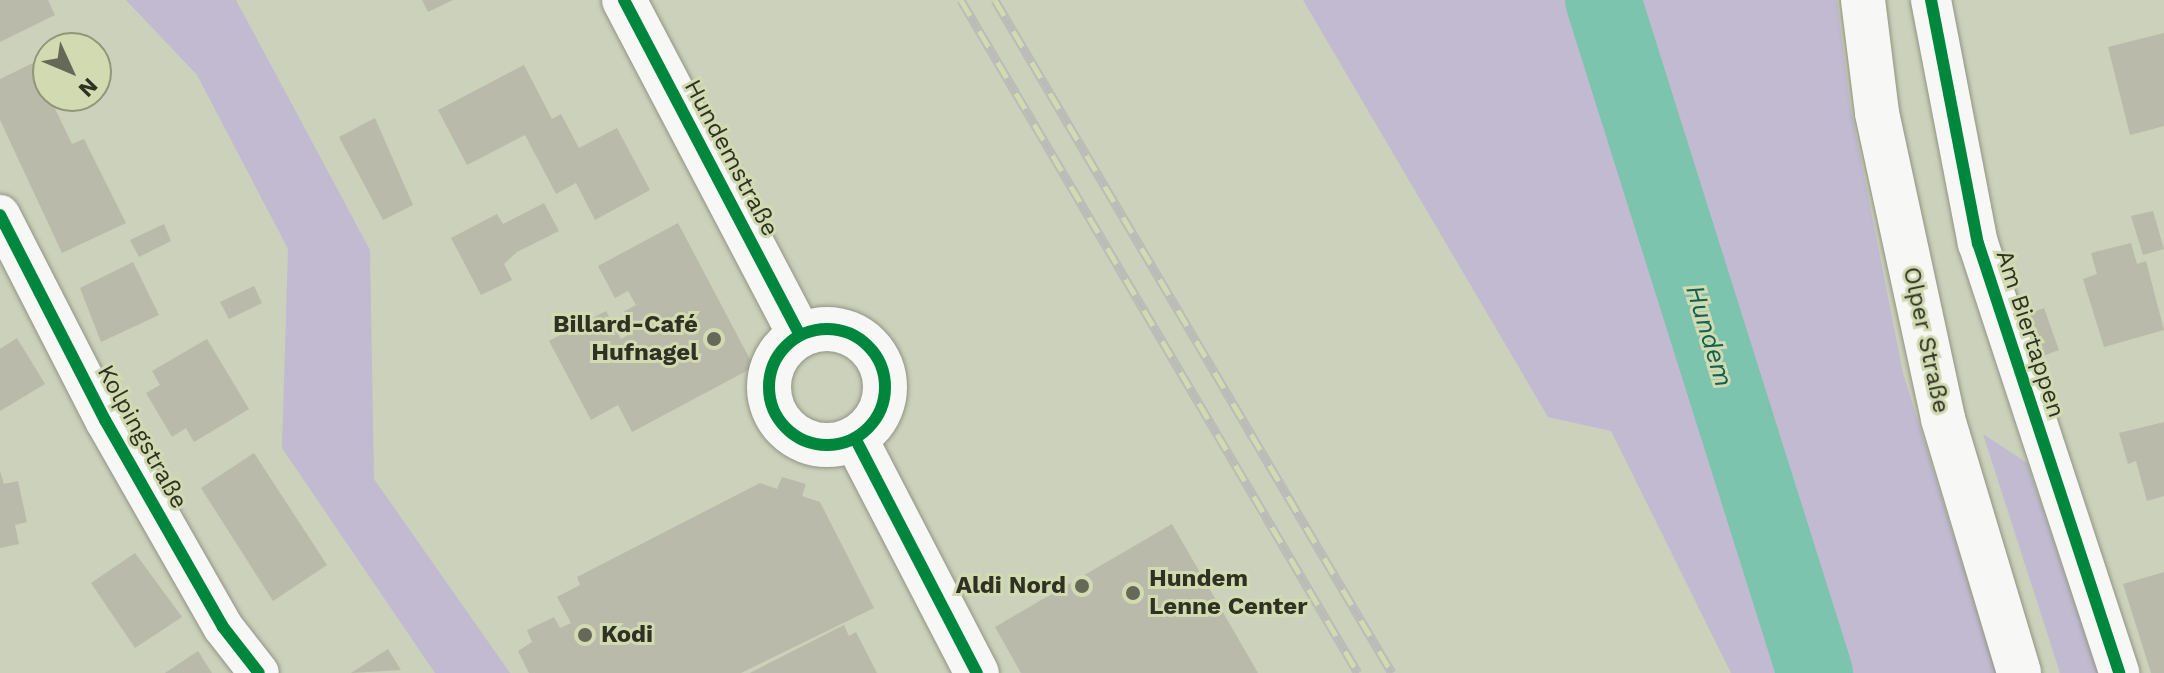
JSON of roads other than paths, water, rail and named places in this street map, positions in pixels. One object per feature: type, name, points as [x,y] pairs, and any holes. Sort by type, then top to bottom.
[{"type":"main road","name":"Hundemstraße","points":[[624,0],[800,335]]},
{"type":"main road","name":"Olper Straße","points":[[1863,0],[1877,113],[1943,419],[2019,673]]},
{"type":"main road","points":[[836,329],[868,344],[879,359],[885,386],[880,412],[855,438],[837,444],[801,439],[775,414],[769,378],[785,346],[800,335],[836,329]]},
{"type":"main road","points":[[855,438],[977,673]]},
{"type":"street","name":"Am Biertappen","points":[[1931,0],[1978,243],[2119,673]]},
{"type":"street","name":"Kolpingstraße","points":[[0,215],[121,447],[223,627],[259,673]]},
{"type":"waterway","name":"Hundem","points":[[1603,0],[1815,673]]},
{"type":"railway","points":[[961,0],[1358,673]]},
{"type":"railway","points":[[995,0],[1392,673]]},
{"type":"place","name":"Billard-Café Hufnagel","points":[[714,339]]},
{"type":"place","name":"Aldi Nord","points":[[1082,586]]},
{"type":"place","name":"Hundem Lenne Center","points":[[1133,593]]},
{"type":"place","name":"Kodi","points":[[585,635]]}]
